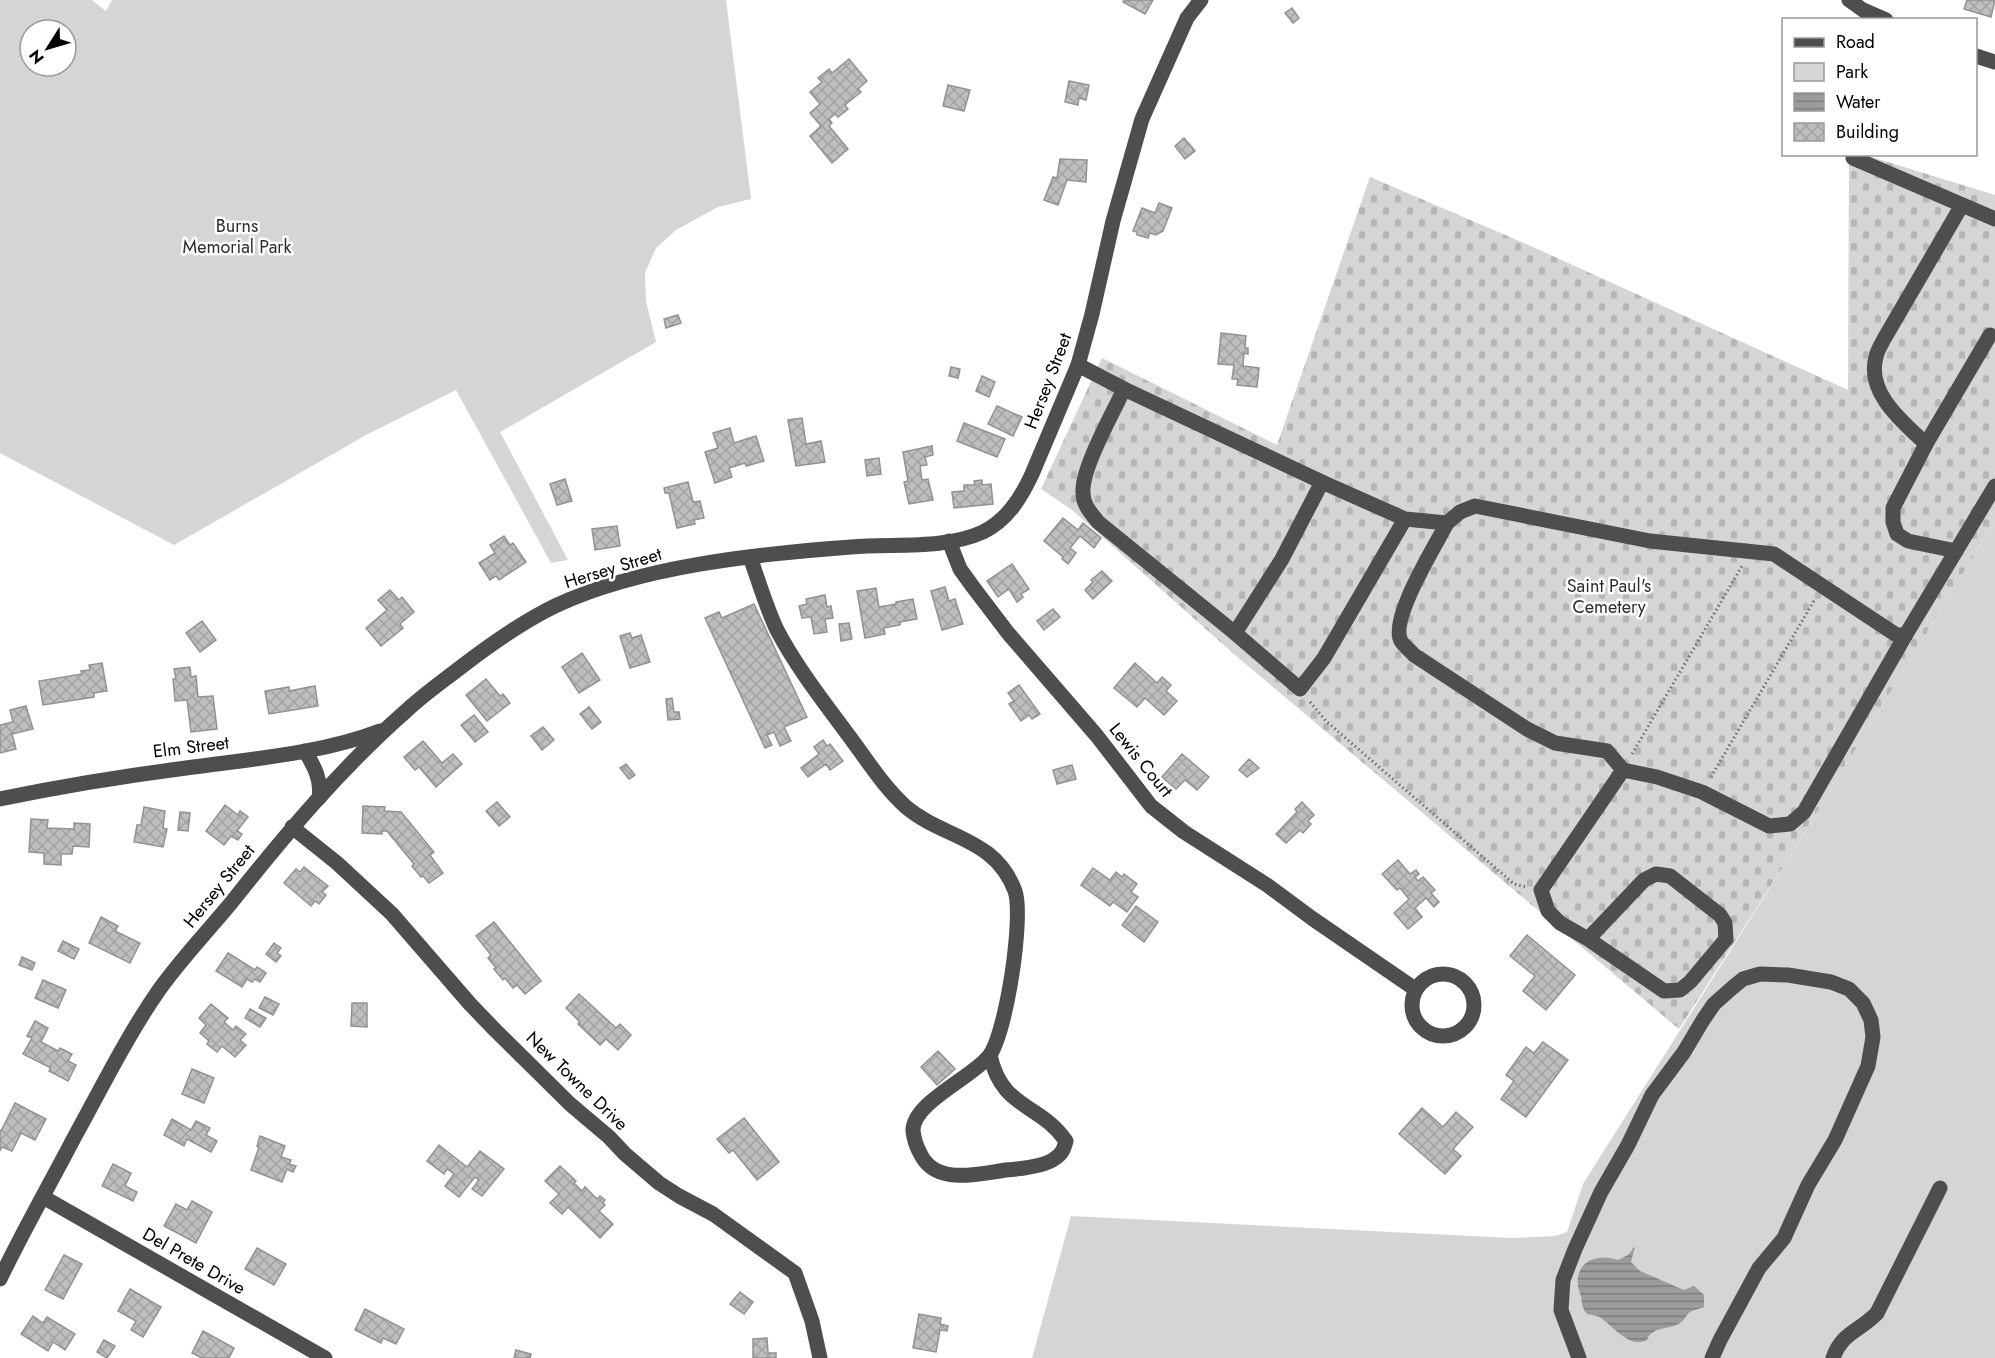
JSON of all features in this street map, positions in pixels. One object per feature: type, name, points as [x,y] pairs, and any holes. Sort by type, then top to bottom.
[{"type":"street","name":"Hersey Street","points":[[0,1279],[113,1065],[160,988],[292,827],[319,798],[407,710],[482,651],[556,606],[633,579],[664,571],[750,557],[949,541],[968,537],[993,526],[1013,508],[1032,474],[1078,365],[1113,221],[1142,119],[1187,18],[1201,0]]},
{"type":"street","points":[[1849,0],[1863,10],[1881,18]]},
{"type":"street","points":[[1977,56],[1995,62]]},
{"type":"street","points":[[1853,158],[1995,219]]},
{"type":"street","points":[[1926,444],[1900,419],[1882,396],[1875,376],[1875,358],[1962,205]]},
{"type":"street","points":[[1956,551],[1908,541],[1897,534],[1893,522],[1893,508],[1926,444],[1993,332]]},
{"type":"street","points":[[1078,365],[1124,389],[1405,519],[1447,523]]},
{"type":"street","points":[[1124,389],[1089,464],[1083,493],[1086,508],[1098,522],[1300,689],[1324,658],[1405,519]]},
{"type":"street","points":[[1235,633],[1282,559],[1322,482]]},
{"type":"street","points":[[1905,636],[1895,634],[1774,554],[1650,542],[1475,506],[1460,512],[1447,523],[1405,603],[1399,628],[1401,640],[1414,655],[1527,729],[1555,743],[1607,751],[1623,770],[1657,777],[1702,792],[1769,826],[1790,824],[1804,812],[1905,636],[1995,486]]},
{"type":"street","name":"Lewis Court","points":[[949,541],[960,569],[1008,633],[1097,736],[1151,806],[1184,832],[1267,885],[1415,989]]},
{"type":"street","points":[[750,557],[768,611],[778,631],[826,706],[877,775],[892,793],[918,816],[993,857],[1009,878],[1016,893],[1016,943],[1006,1005],[990,1055],[972,1073],[949,1087],[929,1104],[916,1119],[913,1128],[921,1155],[932,1169],[941,1174],[978,1174],[1026,1168],[1053,1161],[1064,1150],[1066,1141],[1062,1135],[1008,1093],[996,1074],[990,1055]]},
{"type":"street","name":"Elm Street","points":[[0,799],[141,773],[305,751],[364,738],[386,729]]},
{"type":"street","points":[[305,751],[315,768],[320,783],[319,798]]},
{"type":"street","points":[[1588,939],[1644,880],[1656,874],[1670,876],[1720,915],[1725,923],[1726,939],[1690,982],[1680,990],[1664,991],[1588,939],[1560,923],[1548,911],[1541,890],[1623,770]]},
{"type":"street","name":"New Towne Drive","points":[[292,827],[337,862],[393,914],[470,1004],[624,1154],[659,1183],[713,1214],[795,1273],[812,1321],[820,1358]]},
{"type":"street","points":[[1449,974],[1458,977],[1466,983],[1474,1001],[1470,1020],[1464,1028],[1449,1035],[1428,1033],[1422,1029],[1414,1017],[1411,1002],[1415,989],[1430,976],[1449,974]]},
{"type":"street","points":[[1579,1358],[1561,1310],[1563,1280],[1600,1192],[1628,1145],[1652,1095],[1684,1052],[1702,1020],[1714,1004],[1732,988],[1743,980],[1760,974],[1788,975],[1831,982],[1849,989],[1863,1002],[1871,1020],[1873,1037],[1868,1066],[1834,1140],[1808,1185],[1784,1238],[1759,1268],[1720,1340],[1713,1358]]},
{"type":"street","points":[[1833,1358],[1839,1343],[1847,1334],[1868,1322],[1877,1313],[1940,1188]]},
{"type":"street","name":"Del Prete Drive","points":[[43,1197],[325,1358]]},
{"type":"path","points":[[1623,770],[1750,551]]},
{"type":"path","points":[[1702,792],[1822,587]]},
{"type":"path","points":[[1300,689],[1326,721],[1514,884],[1541,890]]},
{"type":"green space","name":"Burns Memorial Park","points":[[0,0],[92,0],[106,11],[112,0],[726,0],[751,199],[718,207],[676,230],[656,248],[645,273],[646,301],[656,342],[500,432],[568,560],[551,563],[456,390],[368,434],[174,545],[0,453]]},
{"type":"green space","name":"Saint Paul's Cemetery","points":[[1849,156],[1868,156],[1995,195],[1995,521],[1797,845],[1679,1029],[1235,655],[1072,510],[1041,489],[1102,358],[1277,445],[1370,177],[1524,243],[1848,390]]},
{"type":"green space","points":[[1995,521],[1995,1358],[1032,1358],[1071,1216],[1513,1238],[1555,1236],[1567,1232],[1583,1184],[1797,845]]},
{"type":"water","points":[[1635,1246],[1631,1262],[1640,1271],[1684,1290],[1694,1286],[1704,1295],[1704,1307],[1690,1312],[1683,1321],[1676,1325],[1653,1332],[1647,1340],[1641,1342],[1634,1342],[1622,1336],[1599,1317],[1587,1314],[1582,1306],[1578,1287],[1580,1271],[1588,1262],[1606,1257],[1618,1260],[1628,1255]]},
{"type":"building","points":[[1124,0],[1153,0],[1145,14],[1123,2]]},
{"type":"building","points":[[1967,0],[1995,0],[1991,17],[1964,9]]},
{"type":"building","points":[[1292,8],[1299,18],[1293,23],[1285,13]]},
{"type":"building","points":[[849,59],[867,81],[858,89],[861,92],[845,105],[848,109],[838,117],[835,114],[829,119],[832,123],[829,126],[848,149],[832,163],[810,136],[821,126],[810,113],[820,104],[810,92],[822,82],[818,78],[829,69],[832,73]]},
{"type":"building","points":[[1069,81],[1089,85],[1086,100],[1079,98],[1078,105],[1065,102]]},
{"type":"building","points":[[948,85],[970,90],[964,111],[943,106]]},
{"type":"building","points":[[1184,138],[1195,151],[1185,159],[1175,146]]},
{"type":"building","points":[[1060,159],[1087,160],[1086,182],[1067,180],[1058,205],[1044,200],[1053,177],[1057,178]]},
{"type":"building","points":[[1159,203],[1172,208],[1163,231],[1156,235],[1150,233],[1148,238],[1137,235],[1137,232],[1133,231],[1142,208],[1155,213]]},
{"type":"building","points":[[678,315],[681,323],[666,328],[664,319]]},
{"type":"building","points":[[1221,333],[1246,336],[1245,348],[1248,348],[1248,354],[1244,353],[1243,366],[1259,368],[1257,387],[1237,385],[1238,379],[1232,379],[1234,365],[1218,364]]},
{"type":"building","points":[[951,367],[960,369],[958,378],[949,376]]},
{"type":"building","points":[[982,376],[995,382],[989,397],[976,391]]},
{"type":"building","points":[[997,406],[1022,417],[1013,436],[988,424]]},
{"type":"building","points":[[802,418],[806,444],[821,441],[825,462],[796,466],[788,420]]},
{"type":"building","points":[[964,423],[1005,439],[997,457],[957,441]]},
{"type":"building","points":[[730,428],[734,443],[756,436],[764,461],[729,468],[732,477],[715,483],[705,452],[718,448],[713,433]]},
{"type":"building","points":[[932,446],[933,455],[925,457],[927,465],[920,466],[922,480],[928,479],[933,500],[909,504],[904,482],[908,481],[903,452]]},
{"type":"building","points":[[879,458],[881,474],[867,476],[865,460]]},
{"type":"building","points":[[565,479],[572,501],[557,505],[550,484]]},
{"type":"building","points":[[982,480],[982,485],[991,484],[993,504],[954,508],[952,492],[964,491],[964,485],[975,485],[974,481]]},
{"type":"building","points":[[688,482],[693,502],[700,501],[704,518],[694,520],[695,524],[677,528],[669,493],[665,493],[664,488]]},
{"type":"building","points":[[1063,518],[1078,530],[1083,523],[1101,538],[1094,548],[1080,536],[1070,548],[1076,553],[1068,564],[1044,541]]},
{"type":"building","points":[[617,526],[620,546],[595,550],[592,529]]},
{"type":"building","points":[[504,536],[510,545],[513,543],[526,562],[499,580],[496,576],[490,580],[479,563],[495,553],[490,545]]},
{"type":"building","points":[[1012,564],[1029,589],[1021,594],[1023,597],[1017,602],[1009,589],[998,597],[987,581]]},
{"type":"building","points":[[1102,571],[1112,581],[1093,599],[1085,590],[1093,582],[1091,580]]},
{"type":"building","points":[[945,587],[949,601],[955,599],[963,624],[942,630],[931,591]]},
{"type":"building","points":[[876,588],[879,607],[913,599],[917,619],[884,628],[885,634],[865,638],[857,591]]},
{"type":"building","points":[[390,590],[399,600],[402,597],[414,612],[400,624],[403,628],[381,646],[366,628],[387,610],[378,600]]},
{"type":"building","points":[[825,595],[827,607],[831,606],[833,618],[825,619],[827,632],[814,634],[811,617],[802,618],[799,606],[807,604],[806,599]]},
{"type":"building","points":[[754,604],[807,717],[784,727],[791,741],[780,746],[774,732],[767,735],[772,745],[765,748],[705,618],[719,612],[722,618]]},
{"type":"building","points":[[1053,609],[1060,617],[1044,630],[1037,621]]},
{"type":"building","points":[[202,621],[216,640],[200,652],[186,633]]},
{"type":"building","points":[[849,623],[852,639],[841,641],[839,624]]},
{"type":"building","points":[[630,633],[632,638],[641,635],[650,662],[630,668],[620,636]]},
{"type":"building","points":[[582,653],[600,680],[579,693],[562,667]]},
{"type":"building","points":[[102,663],[107,691],[94,693],[94,697],[43,705],[39,681],[82,674],[81,671],[90,670],[89,665]]},
{"type":"building","points":[[1135,663],[1157,683],[1162,677],[1171,685],[1166,691],[1177,701],[1164,715],[1145,698],[1137,707],[1114,688]]},
{"type":"building","points":[[190,667],[191,677],[196,676],[198,697],[213,696],[217,729],[191,732],[187,700],[175,701],[174,669]]},
{"type":"building","points":[[486,679],[500,696],[503,694],[510,703],[487,721],[466,695]]},
{"type":"building","points":[[1019,685],[1040,714],[1032,719],[1029,715],[1021,721],[1009,704],[1014,701],[1008,693]]},
{"type":"building","points":[[315,686],[318,706],[269,714],[265,691],[289,687],[289,691]]},
{"type":"building","points":[[672,698],[674,712],[679,712],[680,719],[668,720],[666,699]]},
{"type":"building","points":[[26,706],[33,729],[12,734],[16,749],[0,753],[0,725],[13,722],[10,710]]},
{"type":"building","points":[[589,707],[601,722],[592,729],[580,714]]},
{"type":"building","points":[[474,715],[488,732],[475,742],[461,725]]},
{"type":"building","points":[[543,727],[554,740],[542,750],[531,736]]},
{"type":"building","points":[[823,740],[827,746],[830,744],[843,761],[830,770],[826,764],[808,777],[801,768],[819,754],[814,747]]},
{"type":"building","points":[[423,741],[442,763],[453,754],[462,764],[436,787],[419,767],[415,770],[404,757]]},
{"type":"building","points":[[1182,754],[1209,777],[1197,790],[1185,780],[1176,789],[1162,777]]},
{"type":"building","points":[[1249,759],[1259,768],[1247,777],[1239,770]]},
{"type":"building","points":[[626,764],[635,775],[629,779],[620,768]]},
{"type":"building","points":[[1072,765],[1076,779],[1057,784],[1053,770]]},
{"type":"building","points":[[497,802],[510,817],[499,826],[486,811]]},
{"type":"building","points":[[1302,802],[1314,815],[1308,821],[1311,824],[1303,833],[1300,830],[1286,843],[1276,834],[1297,812],[1295,809]]},
{"type":"building","points":[[225,805],[238,815],[240,811],[248,817],[237,831],[242,834],[238,840],[231,836],[224,845],[206,831]]},
{"type":"building","points":[[363,806],[385,807],[384,811],[401,812],[434,852],[430,855],[443,873],[429,883],[412,866],[414,864],[387,831],[382,831],[382,834],[362,833]]},
{"type":"building","points":[[144,807],[165,811],[163,828],[167,829],[163,847],[134,842],[137,825],[141,825]]},
{"type":"building","points":[[180,812],[190,813],[188,831],[178,830]]},
{"type":"building","points":[[31,819],[48,820],[47,828],[74,829],[74,823],[90,824],[89,847],[73,846],[72,854],[61,854],[61,865],[44,864],[44,853],[29,852]]},
{"type":"building","points":[[1398,860],[1410,874],[1416,870],[1419,874],[1415,877],[1418,881],[1423,877],[1435,890],[1431,893],[1439,902],[1434,907],[1426,898],[1415,908],[1422,917],[1408,929],[1394,913],[1409,899],[1400,888],[1397,890],[1382,874]]},
{"type":"building","points":[[304,867],[328,886],[322,892],[326,895],[319,904],[315,901],[311,906],[284,883],[296,869],[300,872]]},
{"type":"building","points":[[1093,868],[1110,880],[1116,872],[1122,877],[1124,874],[1137,884],[1131,892],[1138,897],[1127,912],[1113,902],[1110,906],[1081,885]]},
{"type":"building","points":[[1136,906],[1158,922],[1144,942],[1122,925]]},
{"type":"building","points":[[101,917],[118,926],[115,931],[140,943],[130,963],[89,943]]},
{"type":"building","points":[[494,922],[541,981],[525,994],[517,985],[513,988],[505,978],[503,980],[488,958],[491,955],[476,936]]},
{"type":"building","points":[[1527,935],[1575,975],[1546,1010],[1523,991],[1535,976],[1510,956]]},
{"type":"building","points":[[63,941],[79,949],[74,959],[58,951]]},
{"type":"building","points":[[274,943],[281,948],[277,953],[281,956],[276,962],[266,954]]},
{"type":"building","points":[[228,953],[255,970],[257,967],[266,973],[260,982],[247,979],[242,987],[216,971]]},
{"type":"building","points":[[22,957],[35,963],[32,970],[19,965]]},
{"type":"building","points":[[43,980],[66,990],[58,1008],[35,998]]},
{"type":"building","points":[[579,994],[616,1028],[620,1024],[631,1035],[618,1050],[606,1039],[600,1045],[578,1024],[580,1022],[566,1008]]},
{"type":"building","points":[[265,997],[279,1004],[273,1015],[259,1008]]},
{"type":"building","points":[[352,1003],[367,1003],[367,1027],[351,1026]]},
{"type":"building","points":[[211,1004],[228,1018],[224,1022],[233,1030],[236,1026],[246,1034],[240,1040],[246,1045],[235,1057],[222,1046],[217,1052],[207,1044],[209,1041],[200,1033],[206,1025],[199,1018]]},
{"type":"building","points":[[250,1009],[266,1018],[260,1027],[245,1018]]},
{"type":"building","points":[[35,1021],[48,1028],[41,1042],[58,1051],[60,1048],[72,1054],[68,1061],[76,1065],[68,1081],[49,1071],[51,1068],[23,1054],[32,1038],[27,1036]]},
{"type":"building","points":[[1543,1042],[1568,1060],[1526,1117],[1501,1099],[1514,1081],[1506,1075],[1526,1047],[1534,1053]]},
{"type":"building","points":[[938,1051],[955,1069],[937,1085],[921,1067]]},
{"type":"building","points":[[192,1069],[214,1078],[204,1103],[182,1094]]},
{"type":"building","points":[[15,1103],[46,1119],[35,1140],[21,1133],[12,1151],[2,1147],[0,1151],[0,1130]]},
{"type":"building","points":[[1422,1108],[1443,1127],[1456,1112],[1473,1127],[1453,1149],[1461,1156],[1445,1174],[1399,1134]]},
{"type":"building","points":[[744,1118],[779,1162],[757,1180],[733,1150],[729,1153],[717,1139]]},
{"type":"building","points":[[172,1119],[191,1130],[196,1121],[210,1128],[206,1135],[217,1141],[211,1152],[187,1139],[184,1146],[164,1135]]},
{"type":"building","points":[[260,1136],[285,1146],[281,1157],[291,1160],[289,1164],[296,1166],[293,1172],[287,1169],[282,1182],[251,1170],[259,1147],[257,1146]]},
{"type":"building","points":[[439,1145],[467,1167],[480,1151],[504,1169],[482,1196],[472,1189],[479,1180],[475,1177],[459,1197],[445,1186],[454,1174],[447,1169],[444,1174],[427,1161]]},
{"type":"building","points":[[113,1164],[131,1173],[125,1186],[137,1192],[133,1201],[102,1186]]},
{"type":"building","points":[[560,1166],[576,1181],[574,1183],[582,1191],[585,1187],[597,1199],[600,1196],[605,1200],[603,1203],[605,1205],[599,1211],[613,1224],[600,1238],[568,1207],[562,1214],[550,1203],[559,1194],[545,1181]]},
{"type":"building","points":[[192,1201],[212,1212],[196,1243],[164,1226],[176,1204],[187,1210]]},
{"type":"building","points":[[257,1248],[286,1264],[274,1285],[245,1269]]},
{"type":"building","points":[[64,1255],[82,1264],[63,1299],[45,1290]]},
{"type":"building","points":[[130,1289],[161,1307],[143,1337],[131,1330],[136,1321],[118,1311]]},
{"type":"building","points":[[740,1292],[753,1302],[744,1314],[730,1304]]},
{"type":"building","points":[[365,1309],[404,1329],[396,1344],[383,1338],[381,1343],[355,1330]]},
{"type":"building","points":[[919,1314],[941,1318],[940,1324],[948,1326],[947,1331],[940,1330],[936,1352],[913,1348]]},
{"type":"building","points":[[33,1316],[43,1323],[47,1317],[75,1334],[65,1350],[53,1342],[48,1351],[21,1334]]},
{"type":"building","points":[[203,1331],[234,1348],[229,1358],[202,1358],[192,1353]]},
{"type":"building","points":[[767,1338],[768,1353],[776,1353],[776,1358],[753,1358],[753,1339]]},
{"type":"building","points":[[104,1340],[115,1346],[107,1358],[97,1352]]},
{"type":"building","points":[[516,1350],[531,1354],[530,1358],[514,1358]]}]
